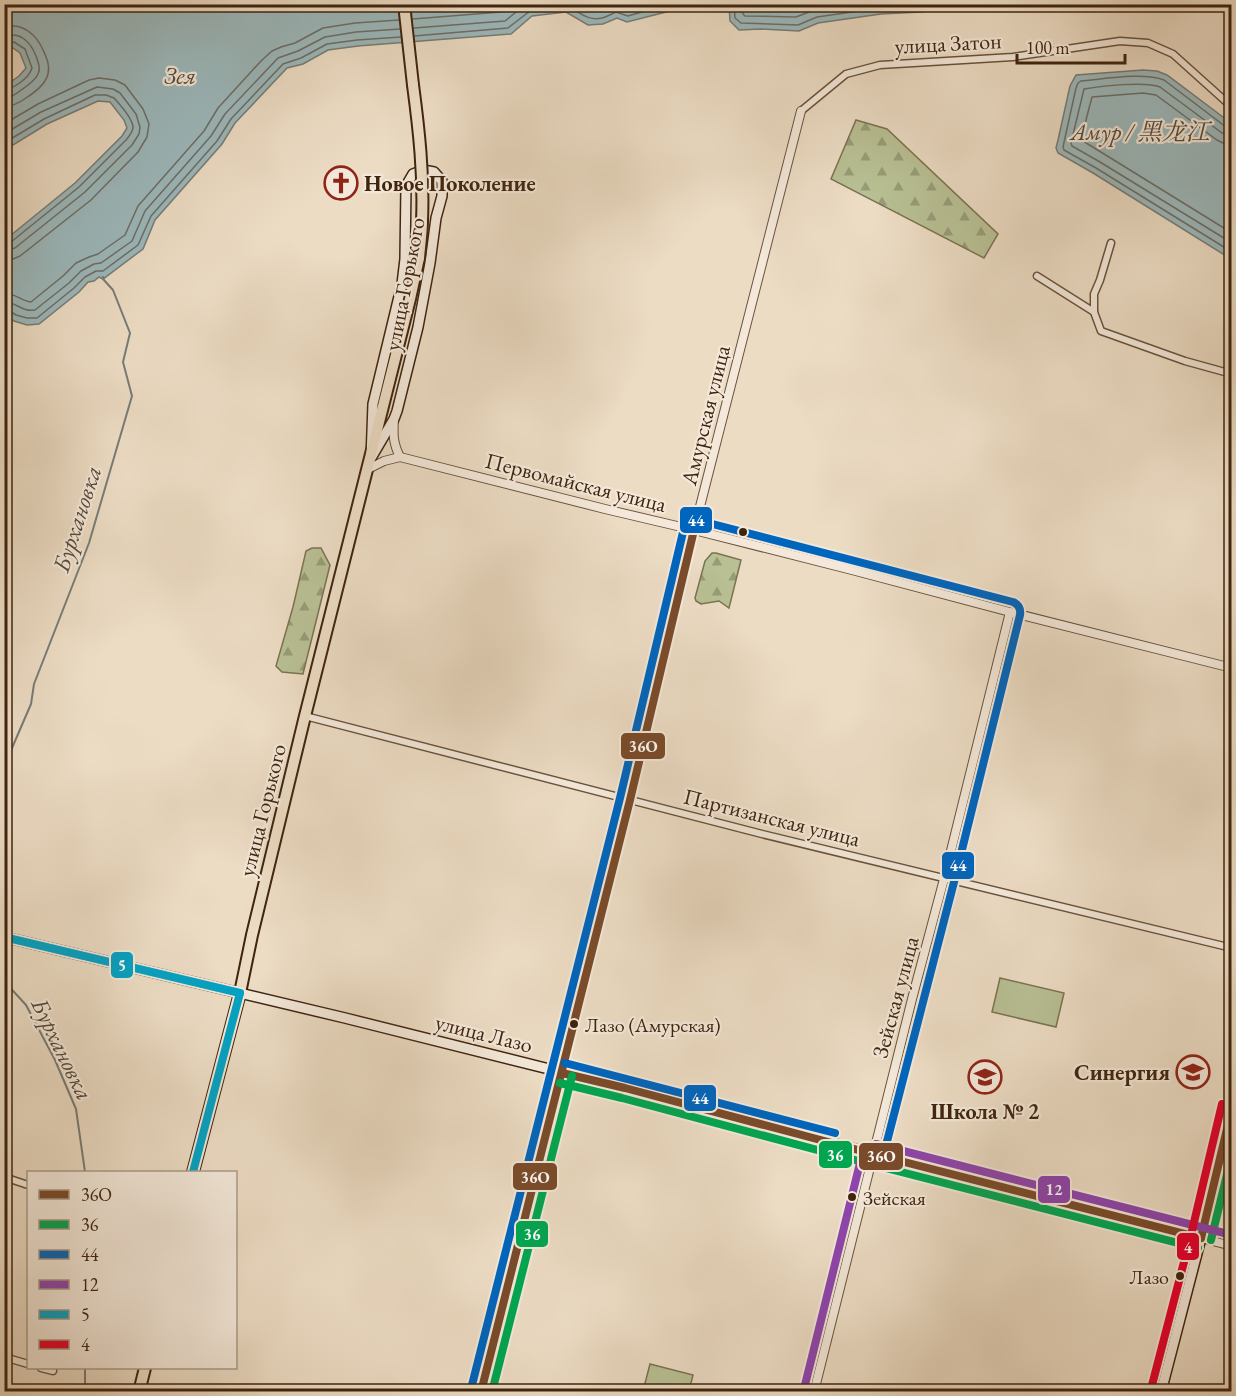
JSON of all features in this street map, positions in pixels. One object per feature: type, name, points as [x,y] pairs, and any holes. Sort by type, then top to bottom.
[{"type":"main road","points":[[369,463],[419,258],[422,220],[419,134],[404,4]]},
{"type":"main road","name":"улица Горького","points":[[194,1171],[240,993],[305,716],[369,463],[373,404],[402,284],[405,259],[406,186],[413,174],[423,170],[434,172],[442,181],[442,196],[436,218],[418,327],[394,419],[369,463]]},
{"type":"main road","name":"улица Лазо","points":[[4,937],[562,1072],[1201,1238]]},
{"type":"main road","points":[[1161,1392],[1201,1238]]},
{"type":"main road","points":[[139,1392],[145,1369]]},
{"type":"street","name":"улица Затон","points":[[801,111],[846,74],[880,65],[1013,57],[1120,41],[1148,43],[1173,54],[1232,107]]},
{"type":"street","name":"Амурская улица","points":[[481,1392],[630,800],[694,530],[801,111]]},
{"type":"street","points":[[1111,243],[1094,294],[1094,312],[1101,331],[1185,361],[1232,374]]},
{"type":"street","points":[[1037,276],[1094,312]]},
{"type":"street","points":[[369,463],[400,457],[393,436],[394,419]]},
{"type":"street","name":"Первомайская улица","points":[[400,457],[1232,668]]},
{"type":"street","name":"Зейская улица","points":[[814,1392],[912,999],[945,879],[1010,612]]},
{"type":"street","name":"Партизанская улица","points":[[305,716],[945,879],[1232,948]]},
{"type":"street","points":[[1201,1238],[1232,1106]]},
{"type":"street","points":[[4,1177],[27,1185]]},
{"type":"street","name":"улица Лазо","points":[[1201,1238],[1232,1246]]},
{"type":"street","points":[[4,1357],[27,1364]]},
{"type":"street","points":[[45,1369],[53,1371]]},
{"type":"green space","points":[[856,120],[887,129],[998,234],[984,258],[831,179]]},
{"type":"green space","points":[[321,548],[330,565],[303,674],[282,672],[276,666],[306,551]]},
{"type":"green space","points":[[712,553],[741,560],[729,608],[719,601],[701,604],[695,598],[705,561]]},
{"type":"green space","points":[[1000,978],[1064,993],[1056,1027],[992,1012]]},
{"type":"green space","points":[[650,1364],[693,1375],[689,1391],[643,1391]]},
{"type":"water","points":[[729,4],[968,5],[818,23],[799,31],[739,30],[730,21]]},
{"type":"water","name":"Зея","points":[[5,5],[678,5],[670,11],[627,22],[617,18],[603,24],[588,25],[566,12],[532,16],[511,34],[328,50],[303,64],[287,68],[235,123],[222,144],[155,220],[143,249],[103,279],[99,277],[88,282],[39,324],[27,325],[14,321],[5,314],[5,240],[75,183],[122,136],[127,128],[124,120],[110,102],[98,101],[47,124],[5,150],[5,86],[26,68],[20,53],[13,48],[5,52]]},
{"type":"water","name":"Амур / 黑龙江","points":[[1157,71],[1167,75],[1231,123],[1231,259],[1058,153],[1056,148],[1070,86],[1076,75]]},
{"type":"waterway","name":"Бурхановка","points":[[4,768],[31,704],[34,684],[89,543],[132,396],[123,362],[130,333],[113,290],[103,277]]},
{"type":"waterway","name":"Бурхановка","points":[[4,981],[26,1005],[55,1060],[76,1109],[85,1171]]},
{"type":"waterway","name":"Бурхановка","points":[[85,1369],[85,1392]]},
{"type":"transit line","name":"44","points":[[471,1389],[620,798],[684,528],[690,521],[697,520],[1013,602],[1020,608],[954,882],[883,1157]]},
{"type":"transit line","name":"36О","points":[[481,1392],[630,800],[694,530]]},
{"type":"transit line","name":"5","points":[[4,937],[240,993]]},
{"type":"transit line","name":"5","points":[[193,1171],[240,993]]},
{"type":"transit line","name":"44","points":[[565,1063],[835,1133]]},
{"type":"transit line","name":"36О","points":[[562,1073],[1201,1238]]},
{"type":"transit line","name":"36","points":[[492,1392],[572,1076]]},
{"type":"transit line","name":"36","points":[[560,1083],[1198,1248]]},
{"type":"transit line","name":"4","points":[[1151,1389],[1222,1104]]},
{"type":"transit line","name":"36О","points":[[1201,1238],[1232,1108]]},
{"type":"transit line","name":"12","points":[[876,1144],[1232,1235]]},
{"type":"transit line","name":"12","points":[[804,1389],[863,1151]]},
{"type":"transit line","name":"36","points":[[1211,1240],[1232,1154]]},
{"type":"place","name":"Новое Поколение","points":[[341,183]]},
{"type":"place","name":"Лазо (Амурская)","points":[[574,1024]]},
{"type":"place","name":"Синергия","points":[[1193,1072]]},
{"type":"place","name":"Школа № 2","points":[[985,1077]]},
{"type":"place","name":"Зейская","points":[[852,1197]]},
{"type":"place","name":"Лазо","points":[[1180,1276]]}]
